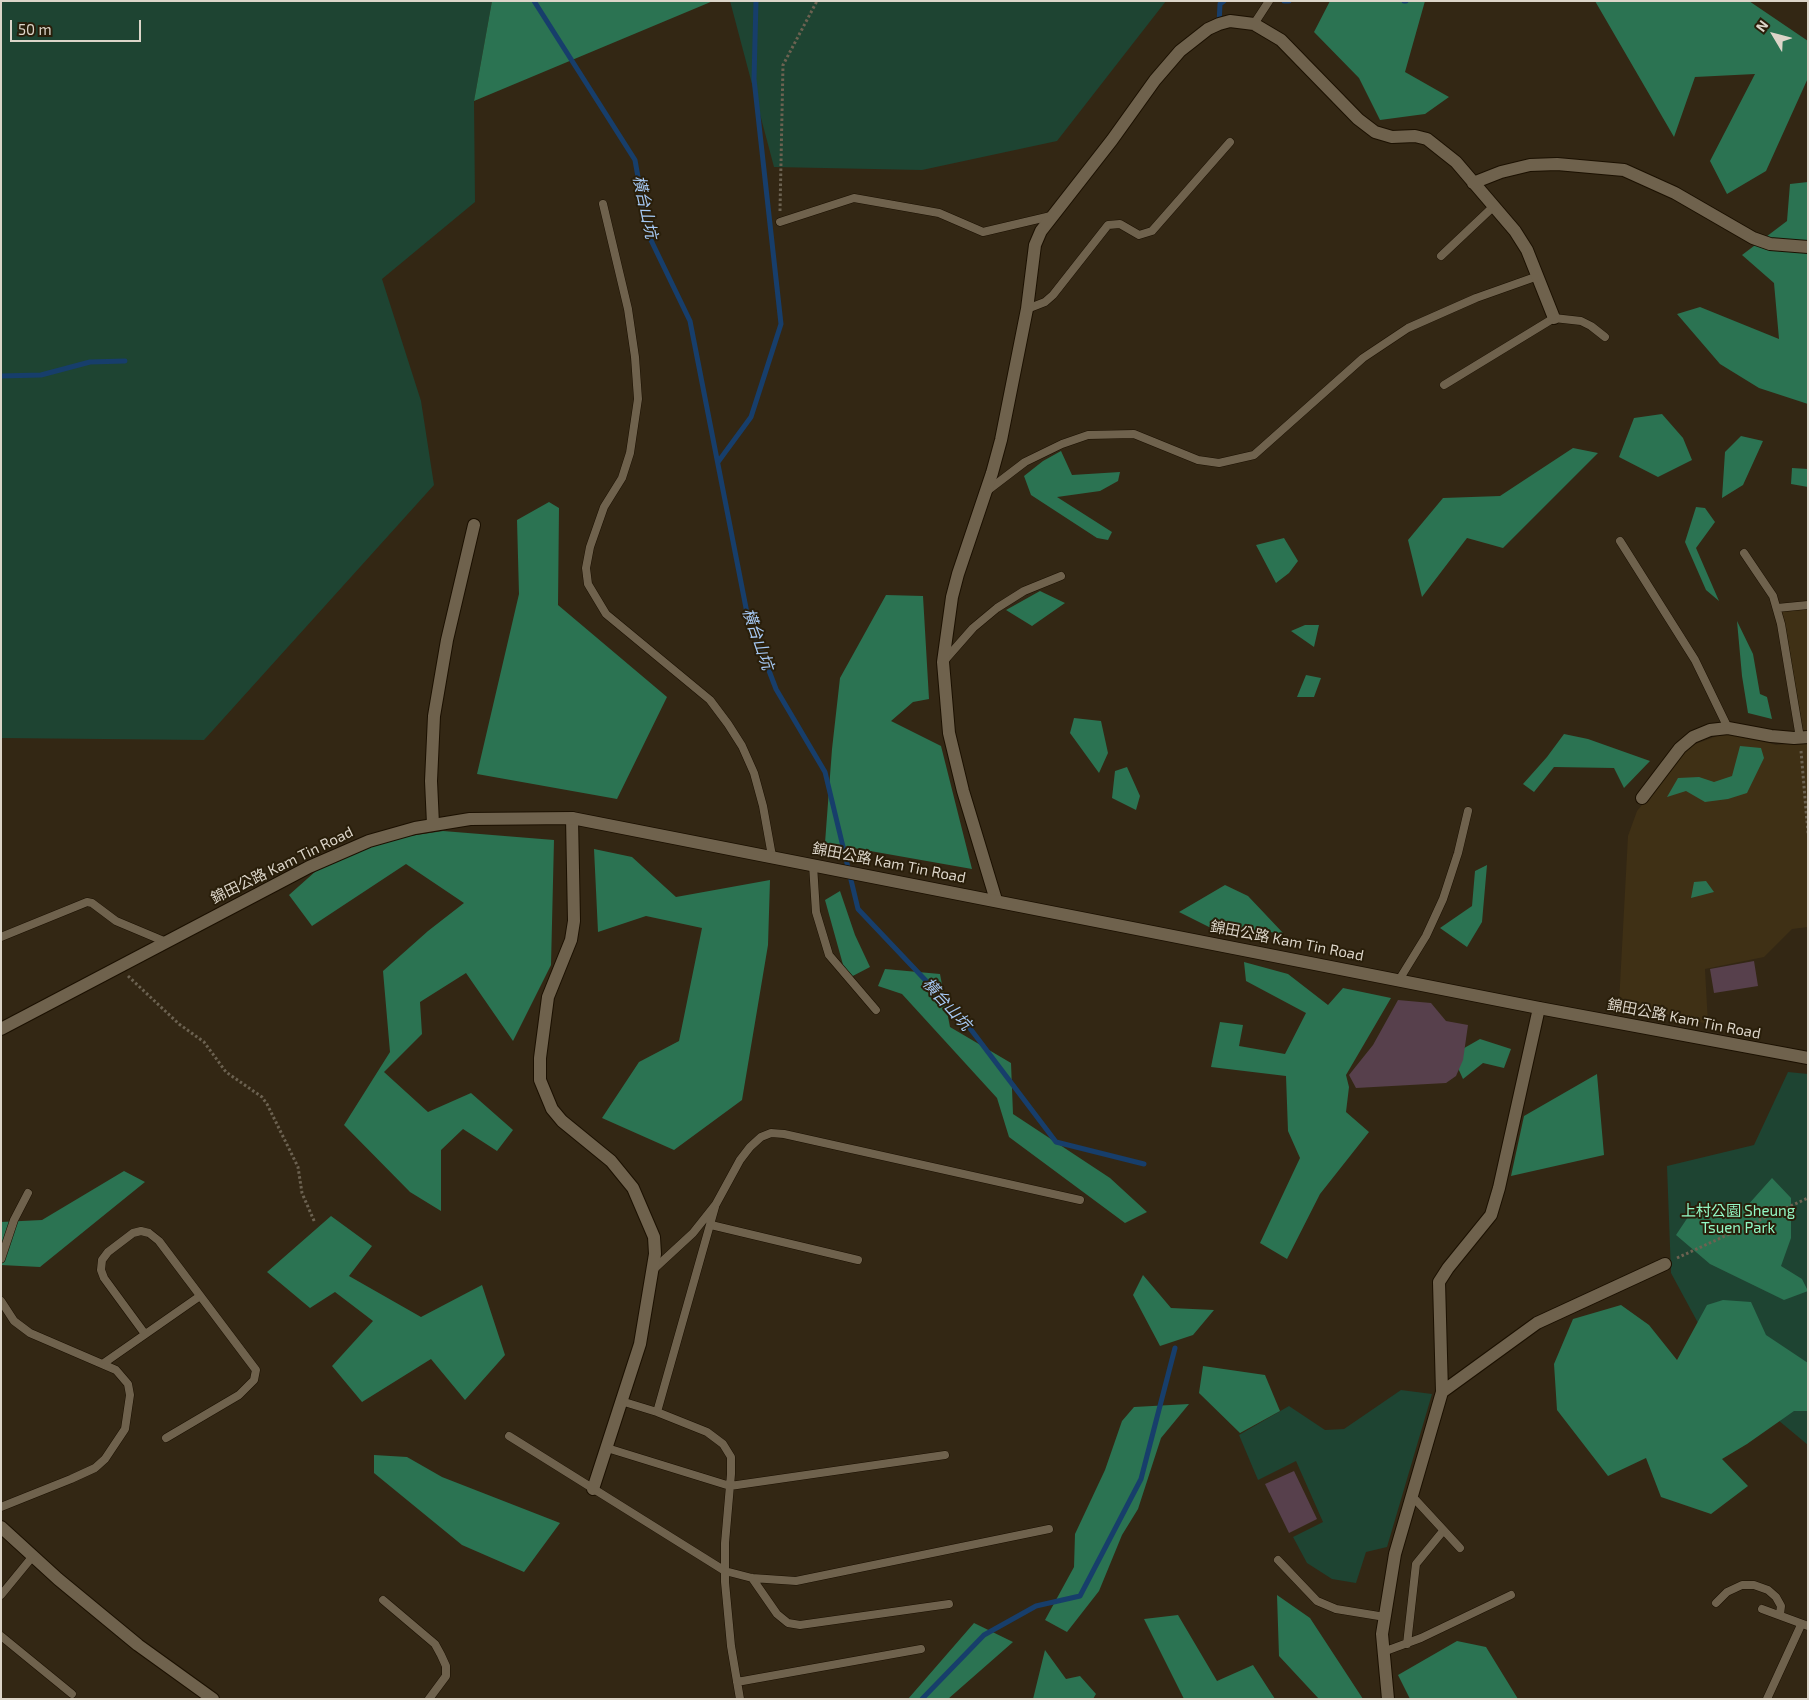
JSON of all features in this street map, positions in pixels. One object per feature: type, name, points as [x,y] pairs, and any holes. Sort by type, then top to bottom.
[{"type":"street","points":[[996,900],[962,791],[949,733],[943,662],[946,627],[958,574],[986,493],[1001,440],[1027,309],[1035,245],[1041,230],[1112,140],[1155,80],[1180,51],[1208,29],[1219,24],[1230,21],[1254,24],[1281,40],[1367,127],[1383,135],[1415,136],[1427,139],[1456,162],[1494,206],[1528,250],[1554,318]]},
{"type":"street","points":[[1474,183],[1501,172],[1530,165],[1557,164],[1624,170],[1675,193],[1753,238],[1770,244],[1808,247]]},
{"type":"street","points":[[433,824],[431,773],[434,716],[447,640],[474,525]]},
{"type":"street","points":[[1642,798],[1670,760],[1693,737],[1710,730],[1728,728],[1771,736],[1804,737]]},
{"type":"street","name":"錦田公路 Kam Tin Road","points":[[1,1029],[338,853],[394,832],[433,824],[507,817],[572,818],[1539,1008],[1808,1058]]},
{"type":"street","points":[[572,818],[574,921],[571,940],[548,997],[540,1058],[540,1080],[552,1109],[562,1121],[611,1161],[633,1188],[654,1237],[654,1269],[640,1344],[593,1489]]},
{"type":"street","points":[[1388,1699],[1383,1652],[1385,1618],[1395,1554],[1442,1392],[1439,1282],[1491,1215],[1539,1008]]},
{"type":"street","points":[[1442,1392],[1538,1323],[1665,1264]]},
{"type":"street","points":[[1,1527],[138,1644],[212,1699]]},
{"type":"lane","points":[[1254,24],[1269,1]]},
{"type":"lane","points":[[1027,309],[1046,302],[1053,295],[1108,225],[1120,224],[1139,235],[1152,231],[1230,142]]},
{"type":"lane","points":[[780,222],[854,198],[939,213],[983,232],[1051,216]]},
{"type":"lane","points":[[604,204],[628,308],[635,357],[638,399],[630,453],[622,478],[604,507],[590,547],[586,568],[588,584],[606,614],[710,700],[728,724],[742,746],[754,773],[772,856]]},
{"type":"lane","points":[[1441,256],[1494,206]]},
{"type":"lane","points":[[986,493],[1025,462],[1062,444],[1088,435],[1134,434],[1198,460],[1219,463],[1254,455],[1363,358],[1408,328],[1476,298],[1538,276]]},
{"type":"lane","points":[[1444,385],[1554,318],[1581,321],[1605,337]]},
{"type":"lane","points":[[1620,541],[1695,660],[1728,728]]},
{"type":"lane","points":[[1744,553],[1765,581],[1777,608],[1804,737]]},
{"type":"lane","points":[[943,662],[973,628],[997,608],[1024,591],[1061,576]]},
{"type":"lane","points":[[1777,608],[1808,605]]},
{"type":"lane","points":[[1399,980],[1426,936],[1443,899],[1458,853],[1468,812]]},
{"type":"lane","points":[[813,865],[816,912],[829,955],[876,1010]]},
{"type":"lane","points":[[1,937],[87,902],[92,902],[116,921],[166,942]]},
{"type":"lane","points":[[654,1269],[693,1233],[716,1204],[740,1160],[750,1147],[761,1137],[771,1133],[784,1134],[1080,1200]]},
{"type":"lane","points":[[1,1259],[14,1220],[28,1193]]},
{"type":"lane","points":[[657,1412],[716,1204]]},
{"type":"lane","points":[[711,1225],[858,1260]]},
{"type":"lane","points":[[145,1334],[104,1278],[101,1270],[102,1260],[108,1252],[133,1233],[141,1231],[155,1237],[254,1366],[256,1375],[248,1387],[238,1395],[166,1438]]},
{"type":"lane","points":[[104,1363],[200,1296]]},
{"type":"lane","points":[[1,1301],[14,1321],[30,1333],[104,1363],[116,1370],[128,1384],[130,1395],[125,1429],[106,1460],[95,1468],[1,1507]]},
{"type":"lane","points":[[621,1401],[657,1412],[707,1432],[724,1444],[730,1457],[725,1572],[730,1637],[740,1699]]},
{"type":"lane","points":[[508,1436],[725,1572],[752,1578],[796,1581],[1049,1529]]},
{"type":"lane","points":[[607,1448],[730,1486],[945,1455]]},
{"type":"lane","points":[[1412,1496],[1460,1548]]},
{"type":"lane","points":[[1407,1644],[1416,1564],[1444,1531]]},
{"type":"lane","points":[[1,1595],[33,1556]]},
{"type":"lane","points":[[1278,1560],[1317,1601],[1336,1609],[1385,1618]]},
{"type":"lane","points":[[752,1578],[776,1614],[788,1623],[800,1625],[949,1604]]},
{"type":"lane","points":[[1716,1603],[1728,1592],[1742,1585],[1754,1585],[1768,1590],[1776,1597],[1781,1606],[1780,1614]]},
{"type":"lane","points":[[1383,1652],[1407,1644],[1511,1595]]},
{"type":"lane","points":[[383,1600],[434,1644],[441,1654],[446,1666],[446,1676],[429,1699]]},
{"type":"lane","points":[[1762,1609],[1780,1614],[1804,1626],[1767,1699]]},
{"type":"lane","points":[[1,1636],[72,1694]]},
{"type":"lane","points":[[737,1682],[921,1649]]},
{"type":"path","points":[[780,222],[783,66],[817,1]]},
{"type":"path","points":[[1804,737],[1808,833]]},
{"type":"path","points":[[119,967],[179,1024],[204,1042],[226,1072],[262,1097],[298,1167],[302,1194],[316,1223]]},
{"type":"path","points":[[1665,1264],[1808,1198]]},
{"type":"shaded area","points":[[1808,609],[1808,731],[1803,732],[1781,611]]},
{"type":"shaded area","points":[[1734,733],[1776,745],[1808,742],[1808,927],[1792,929],[1764,957],[1705,969],[1708,1024],[1619,1003],[1628,836],[1637,811],[1690,746],[1717,736]]},
{"type":"green space","points":[[1,1],[492,1],[474,101],[475,202],[382,279],[421,401],[434,485],[204,740],[1,738]]},
{"type":"green space","points":[[492,1],[713,1],[474,101]]},
{"type":"green space","points":[[730,1],[1166,1],[1057,141],[922,170],[774,167]]},
{"type":"green space","points":[[1330,1],[1425,1],[1405,72],[1449,97],[1425,114],[1380,120],[1359,78],[1314,32]]},
{"type":"green space","points":[[1595,1],[1749,1],[1808,41],[1808,78],[1766,171],[1727,194],[1710,161],[1755,74],[1695,77],[1674,137]]},
{"type":"green space","points":[[1808,182],[1808,404],[1759,388],[1720,364],[1677,314],[1700,307],[1779,339],[1774,283],[1742,255],[1787,221],[1790,184]]},
{"type":"green space","points":[[1662,414],[1683,438],[1692,460],[1658,477],[1619,457],[1634,418]]},
{"type":"green space","points":[[1741,436],[1763,441],[1743,485],[1722,498],[1725,452]]},
{"type":"green space","points":[[1573,448],[1598,453],[1503,548],[1467,538],[1422,597],[1408,540],[1443,498],[1500,496]]},
{"type":"green space","points":[[1061,451],[1072,475],[1120,472],[1118,481],[1100,491],[1057,497],[1112,532],[1108,540],[1097,538],[1031,495],[1024,476],[1043,461]]},
{"type":"green space","points":[[1792,468],[1808,469],[1808,487],[1791,484]]},
{"type":"green space","points":[[549,502],[559,508],[558,605],[667,697],[617,799],[477,774],[519,594],[517,520]]},
{"type":"green space","points":[[1696,507],[1705,508],[1715,522],[1696,548],[1719,601],[1706,590],[1685,542]]},
{"type":"green space","points":[[1284,538],[1298,561],[1289,573],[1276,583],[1256,545]]},
{"type":"green space","points":[[1040,591],[1065,603],[1032,626],[1006,610]]},
{"type":"green space","points":[[886,595],[923,596],[929,699],[913,702],[891,721],[941,746],[972,869],[825,843],[832,749],[840,678]]},
{"type":"green space","points":[[1737,621],[1753,654],[1760,694],[1767,697],[1772,719],[1748,713],[1742,676]]},
{"type":"green space","points":[[1305,625],[1319,625],[1314,647],[1291,631]]},
{"type":"green space","points":[[1306,675],[1321,678],[1314,697],[1297,697]]},
{"type":"green space","points":[[1074,718],[1101,721],[1108,753],[1099,773],[1070,733]]},
{"type":"green space","points":[[1564,734],[1588,739],[1650,761],[1624,788],[1614,768],[1554,767],[1534,792],[1523,784]]},
{"type":"green space","points":[[1740,746],[1761,748],[1764,758],[1747,793],[1728,799],[1705,802],[1686,791],[1667,797],[1678,778],[1699,777],[1714,782],[1732,776]]},
{"type":"green space","points":[[1127,767],[1140,796],[1136,810],[1112,798],[1115,771]]},
{"type":"green space","points":[[443,831],[554,840],[551,965],[513,1041],[466,973],[420,1002],[422,1034],[384,1072],[428,1112],[471,1093],[513,1130],[497,1151],[463,1129],[441,1150],[441,1211],[410,1192],[344,1125],[390,1052],[383,971],[428,931],[464,903],[406,864],[312,926],[289,895],[344,846]]},
{"type":"green space","points":[[594,849],[632,857],[676,897],[770,880],[768,945],[742,1100],[674,1150],[602,1118],[639,1062],[679,1041],[702,928],[646,916],[598,932]]},
{"type":"green space","points":[[1487,865],[1482,922],[1467,947],[1440,928],[1472,906],[1475,871]]},
{"type":"green space","points":[[1706,881],[1714,892],[1691,898],[1694,882]]},
{"type":"green space","points":[[1225,885],[1248,896],[1283,933],[1211,928],[1179,912]]},
{"type":"green space","points":[[840,891],[855,935],[870,967],[847,979],[825,900]]},
{"type":"green space","points":[[1244,962],[1288,974],[1328,1005],[1343,988],[1391,998],[1346,1075],[1349,1087],[1346,1112],[1369,1132],[1320,1194],[1287,1259],[1260,1243],[1300,1158],[1288,1131],[1286,1076],[1211,1067],[1220,1022],[1243,1025],[1239,1046],[1285,1054],[1306,1013],[1246,981]]},
{"type":"green space","points":[[885,969],[940,974],[950,1027],[1011,1063],[1013,1114],[1110,1178],[1147,1212],[1125,1223],[1009,1137],[997,1098],[902,994],[878,986]]},
{"type":"green space","points":[[1480,1039],[1511,1049],[1504,1068],[1483,1063],[1463,1079],[1452,1055]]},
{"type":"green space","name":"上村公園 Sheung Tsuen Park","points":[[1788,1072],[1808,1074],[1808,1445],[1778,1420],[1751,1421],[1671,1273],[1667,1166],[1754,1145]]},
{"type":"green space","points":[[1597,1074],[1604,1155],[1511,1176],[1524,1116]]},
{"type":"green space","points":[[124,1171],[145,1182],[40,1267],[1,1265],[1,1222],[42,1220]]},
{"type":"green space","points":[[1772,1178],[1791,1198],[1791,1238],[1781,1266],[1802,1279],[1808,1291],[1784,1300],[1710,1264],[1676,1235],[1692,1211],[1747,1206]]},
{"type":"green space","points":[[331,1216],[372,1246],[349,1276],[421,1317],[482,1285],[505,1355],[465,1400],[431,1359],[362,1402],[332,1366],[373,1321],[335,1292],[310,1308],[267,1272]]},
{"type":"green space","points":[[1143,1275],[1171,1308],[1214,1310],[1193,1335],[1160,1346],[1133,1295]]},
{"type":"green space","points":[[1723,1300],[1751,1302],[1766,1335],[1808,1363],[1808,1411],[1794,1411],[1722,1459],[1748,1486],[1711,1514],[1661,1497],[1646,1458],[1608,1476],[1557,1410],[1554,1364],[1573,1319],[1621,1305],[1649,1325],[1677,1360],[1707,1305]]},
{"type":"green space","points":[[1203,1366],[1265,1375],[1280,1411],[1240,1433],[1199,1393]]},
{"type":"green space","points":[[1401,1390],[1432,1394],[1387,1547],[1366,1552],[1356,1583],[1332,1579],[1307,1563],[1293,1537],[1323,1522],[1296,1461],[1258,1480],[1239,1435],[1289,1406],[1325,1430],[1344,1429]]},
{"type":"green space","points":[[1189,1404],[1161,1438],[1138,1509],[1122,1535],[1099,1591],[1067,1632],[1045,1620],[1074,1567],[1075,1534],[1105,1470],[1122,1421],[1134,1407]]},
{"type":"green space","points":[[374,1455],[407,1457],[442,1477],[560,1523],[524,1572],[462,1545],[374,1473]]},
{"type":"green space","points":[[1277,1595],[1310,1618],[1363,1699],[1319,1699],[1279,1656]]},
{"type":"green space","points":[[1178,1615],[1217,1681],[1253,1665],[1275,1699],[1184,1699],[1144,1619]]},
{"type":"green space","points":[[974,1623],[1013,1642],[948,1699],[908,1699]]},
{"type":"green space","points":[[1457,1641],[1486,1647],[1518,1699],[1410,1699],[1398,1675]]},
{"type":"green space","points":[[1045,1650],[1066,1679],[1080,1676],[1096,1694],[1093,1699],[1033,1699]]},
{"type":"building","points":[[1754,961],[1758,986],[1714,993],[1710,969]]},
{"type":"building","points":[[1398,1000],[1431,1003],[1446,1021],[1468,1025],[1463,1060],[1456,1076],[1446,1083],[1356,1088],[1349,1075],[1373,1045]]},
{"type":"building","points":[[1294,1471],[1317,1519],[1289,1533],[1265,1484]]},
{"type":"waterway","name":"橫台山坑","points":[[534,1],[635,160],[648,234],[690,321],[747,613],[776,689],[825,772],[858,909],[966,1023],[1056,1142],[1144,1164]]},
{"type":"waterway","points":[[718,462],[751,417],[781,324],[754,79],[756,1]]},
{"type":"waterway","points":[[1219,24],[1220,4],[1224,1]]},
{"type":"waterway","points":[[1284,1],[1289,1]]},
{"type":"waterway","points":[[1,376],[41,375],[90,362],[125,361]]},
{"type":"waterway","points":[[922,1699],[984,1635],[1036,1606],[1080,1596],[1141,1479],[1175,1348]]}]
